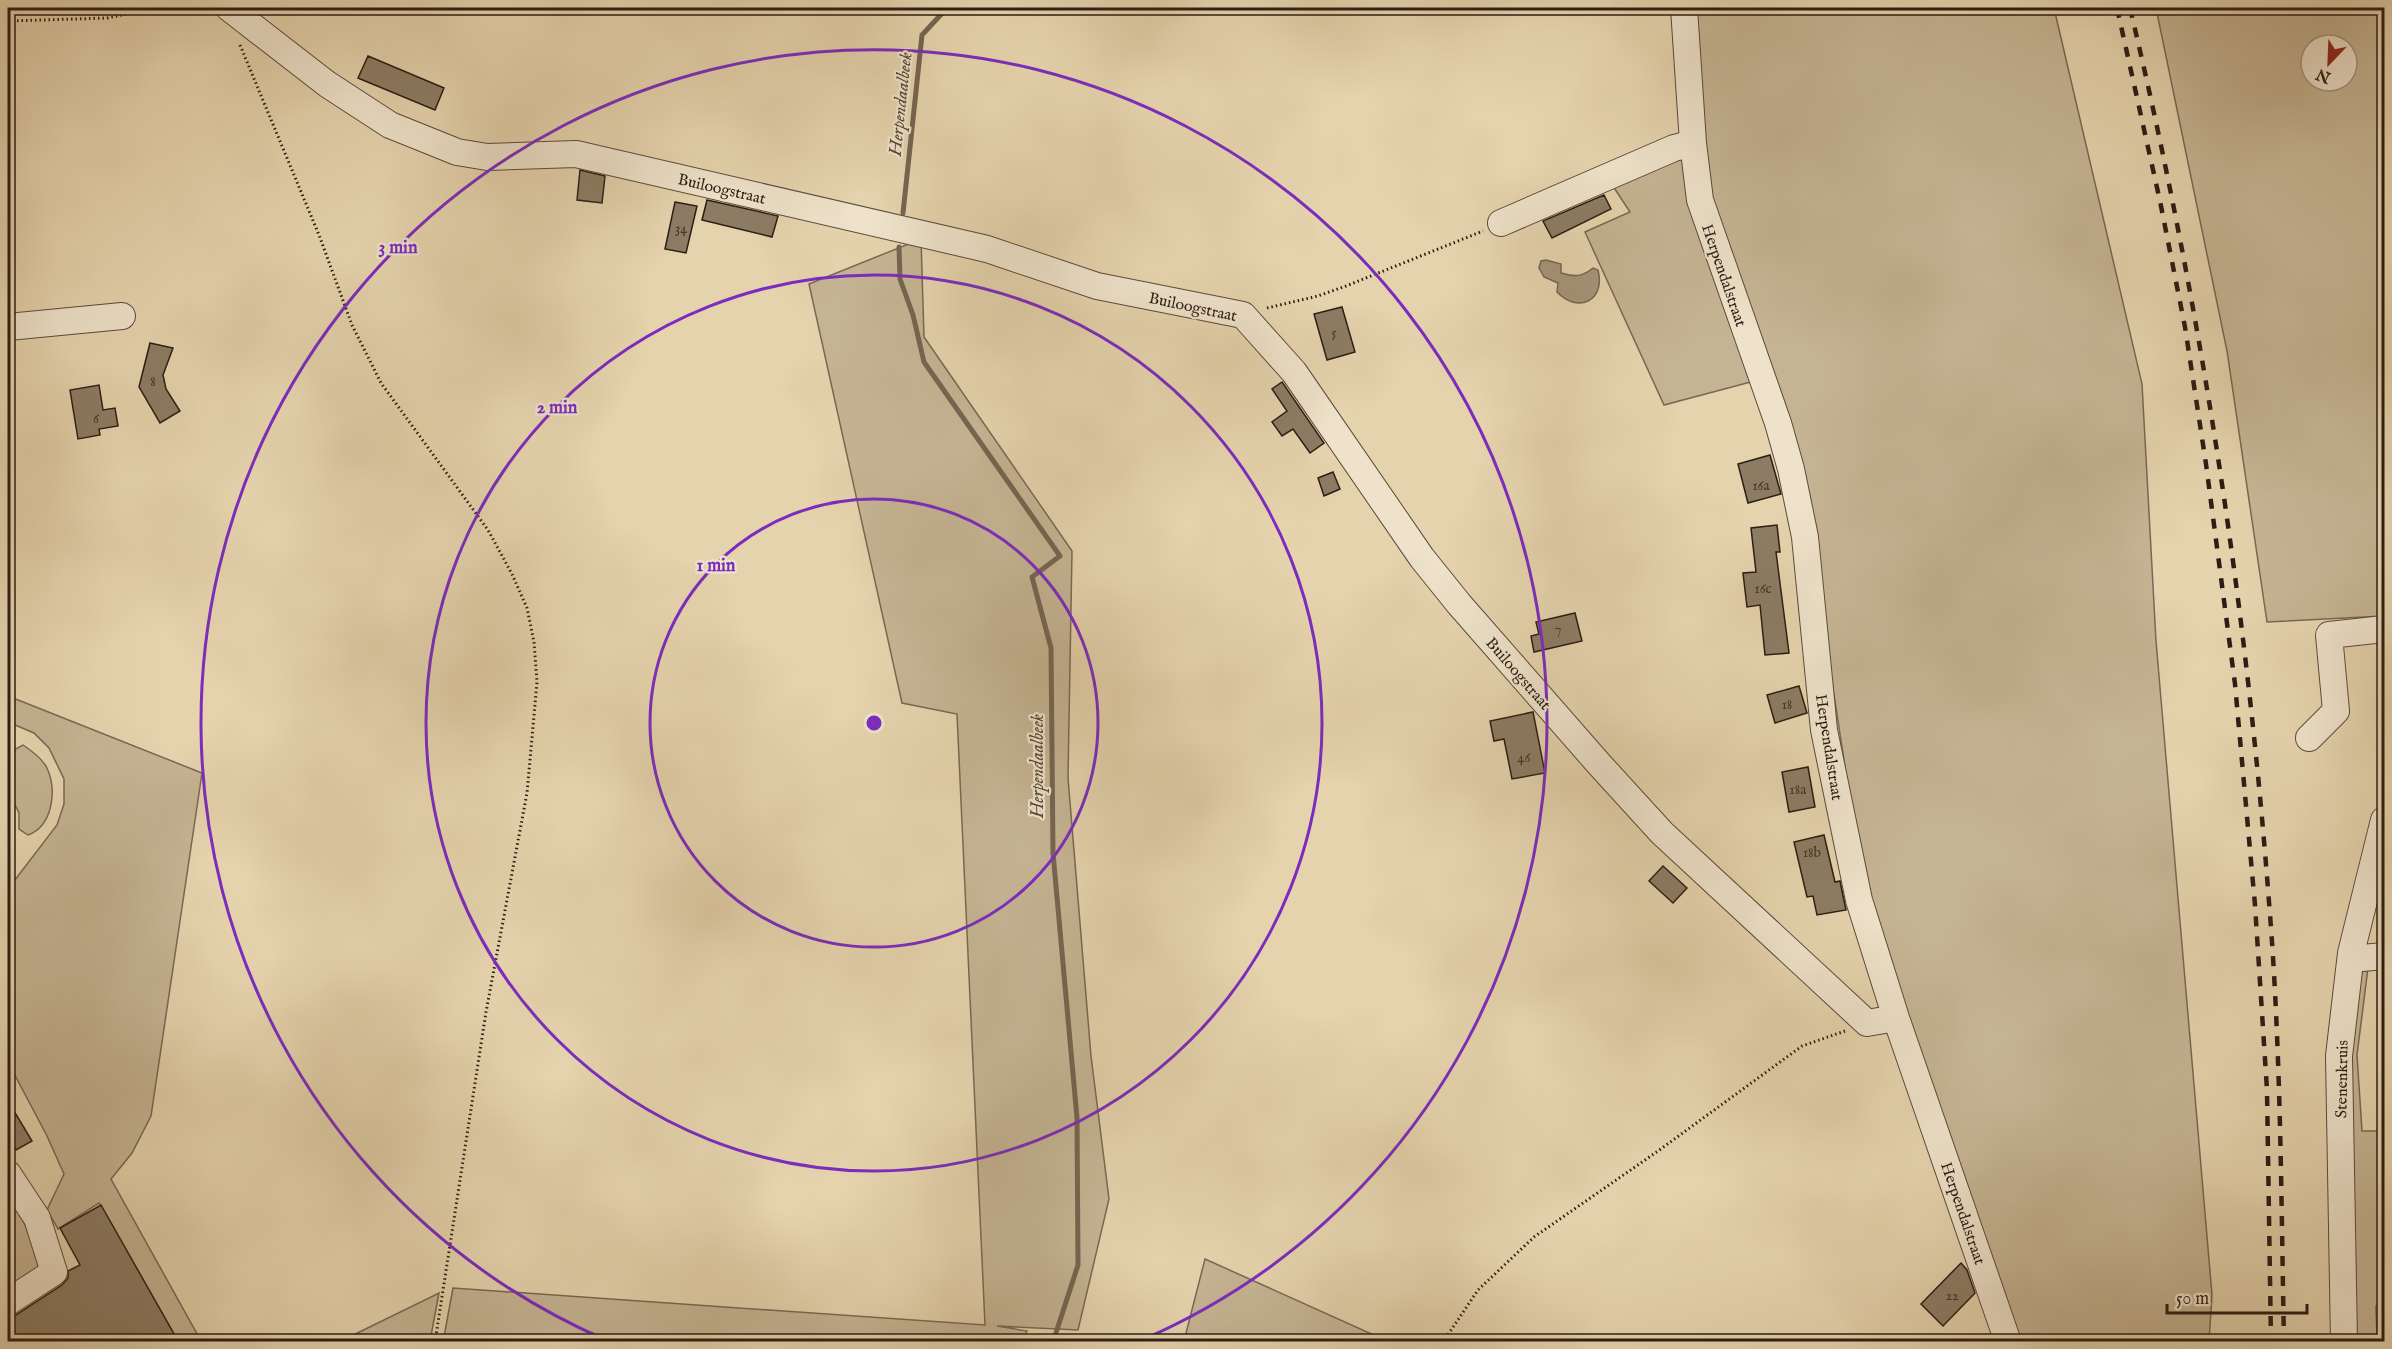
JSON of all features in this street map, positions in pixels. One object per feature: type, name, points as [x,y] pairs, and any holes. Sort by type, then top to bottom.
[{"type":"street","name":"Builoogstraat","points":[[228,8],[327,84],[390,125],[458,152],[487,157],[576,154],[987,249],[1097,286],[1243,315],[1294,372],[1422,558],[1459,604],[1584,747],[1662,833],[1867,1023]]},
{"type":"street","name":"Herpendalstraat","points":[[1684,8],[1693,144],[1700,200],[1778,423],[1793,478],[1805,537],[1824,730],[1859,900],[1896,1018],[2008,1341]]},
{"type":"street","points":[[1501,223],[1674,148],[1693,144]]},
{"type":"street","points":[[8,327],[122,316]]},
{"type":"street","points":[[2309,738],[2336,711],[2329,635],[2385,629]]},
{"type":"street","name":"Stenenkruis","points":[[2344,1341],[2339,1056],[2351,953],[2385,820]]},
{"type":"street","points":[[2351,953],[2362,958],[2385,956]]},
{"type":"street","points":[[1867,1023],[1896,1018]]},
{"type":"street","points":[[8,1174],[37,1218],[54,1272],[8,1302]]},
{"type":"path","points":[[8,21],[107,18],[156,8]]},
{"type":"path","points":[[236,37],[315,225],[352,325],[381,382],[488,530],[527,608],[534,642],[537,682],[527,793],[486,1011],[435,1341]]},
{"type":"path","points":[[1243,315],[1318,296],[1501,223]]},
{"type":"path","points":[[1443,1341],[1478,1290],[1534,1237],[1658,1151],[1802,1046],[1867,1023]]},
{"type":"shaded area","points":[[1693,8],[2054,8],[2142,384],[2156,641],[2212,1295],[2209,1341],[2016,1341],[1864,891],[1803,492],[1706,197]]},
{"type":"shaded area","points":[[2156,8],[2384,8],[2384,616],[2267,622],[2227,351]]},
{"type":"shaded area","points":[[1693,143],[1762,379],[1664,405],[1585,232],[1630,212],[1607,177]]},
{"type":"shaded area","points":[[921,239],[924,337],[1072,551],[1068,778],[1091,1056],[1109,1199],[1078,1330],[997,1326],[1027,1331],[1023,1342],[443,1342],[453,1288],[985,1325],[957,714],[902,703],[809,284]]},
{"type":"shaded area","points":[[1541,261],[1561,264],[1561,273],[1570,275],[1582,275],[1593,268],[1598,270],[1598,290],[1588,301],[1581,303],[1565,299],[1557,292],[1558,283],[1544,277],[1539,268]]},
{"type":"shaded area","points":[[8,696],[202,773],[151,1116],[132,1153],[111,1179],[201,1341],[178,1341],[99,1203],[58,1229],[47,1210],[64,1174],[8,1062],[8,889],[57,825],[64,804],[64,779],[49,748],[34,733],[8,722]]},
{"type":"shaded area","points":[[23,745],[45,764],[52,786],[48,816],[43,824],[28,835],[19,829],[19,813],[8,790],[8,765],[11,763],[8,753]]},
{"type":"shaded area","points":[[2355,962],[2368,968],[2357,1055],[2362,1131],[2384,1131],[2384,1306],[2376,1306],[2376,1310],[2377,1336],[2384,1336],[2384,1341],[2351,1341],[2344,1057]]},
{"type":"shaded area","points":[[8,1194],[34,1246],[38,1280],[8,1296]]},
{"type":"shaded area","points":[[1205,1259],[1387,1341],[1184,1341]]},
{"type":"shaded area","points":[[439,1293],[430,1341],[341,1341]]},
{"type":"building","points":[[368,56],[444,88],[435,110],[358,78]]},
{"type":"building","points":[[580,170],[605,176],[602,203],[577,200]]},
{"type":"building","points":[[1604,195],[1611,209],[1552,238],[1543,221]]},
{"type":"building","points":[[707,200],[778,216],[772,237],[702,220]]},
{"type":"building","points":[[675,202],[697,206],[686,253],[665,249]]},
{"type":"building","points":[[1342,307],[1355,352],[1327,360],[1314,314]]},
{"type":"building","points":[[150,343],[173,348],[163,375],[166,389],[180,411],[160,423],[139,387]]},
{"type":"building","points":[[1282,382],[1324,443],[1310,453],[1293,429],[1282,436],[1272,422],[1287,411],[1272,389]]},
{"type":"building","points":[[99,385],[103,410],[115,408],[118,426],[99,429],[100,435],[78,439],[70,390]]},
{"type":"building","points":[[1770,455],[1781,494],[1748,503],[1738,464]]},
{"type":"building","points":[[1333,472],[1340,489],[1324,496],[1318,478]]},
{"type":"building","points":[[1777,525],[1780,552],[1776,552],[1789,653],[1765,655],[1760,605],[1747,607],[1743,573],[1756,572],[1751,528]]},
{"type":"building","points":[[1575,613],[1582,641],[1534,652],[1531,636],[1539,634],[1536,622]]},
{"type":"building","points":[[1799,686],[1807,713],[1775,723],[1767,695]]},
{"type":"building","points":[[1533,712],[1545,773],[1512,779],[1504,739],[1494,741],[1490,721]]},
{"type":"building","points":[[1808,767],[1815,807],[1789,812],[1782,772]]},
{"type":"building","points":[[1824,835],[1835,882],[1840,881],[1846,910],[1817,915],[1813,896],[1807,897],[1794,842]]},
{"type":"building","points":[[1663,866],[1687,888],[1673,903],[1649,881]]},
{"type":"building","points":[[8,1101],[32,1141],[16,1150],[8,1136]]},
{"type":"building","points":[[101,1205],[178,1341],[8,1341],[8,1317],[16,1315],[62,1285],[68,1278],[68,1271],[80,1265],[60,1228]]},
{"type":"building","points":[[1961,1263],[1967,1270],[1975,1293],[1943,1326],[1921,1304]]},
{"type":"waterway","name":"Herpendaalbeek","points":[[903,213],[922,35],[947,8]]},
{"type":"waterway","name":"Herpendaalbeek","points":[[899,247],[900,279],[913,315],[924,362],[1060,556],[1032,577],[1051,648],[1053,853],[1077,1118],[1078,1265],[1053,1342]]},
{"type":"railway","points":[[2117,8],[2160,201],[2185,327],[2235,684],[2255,905],[2267,1090],[2271,1342]]},
{"type":"railway","points":[[2130,8],[2155,118],[2199,340],[2233,564],[2247,677],[2273,957],[2280,1122],[2284,1342]]}]
